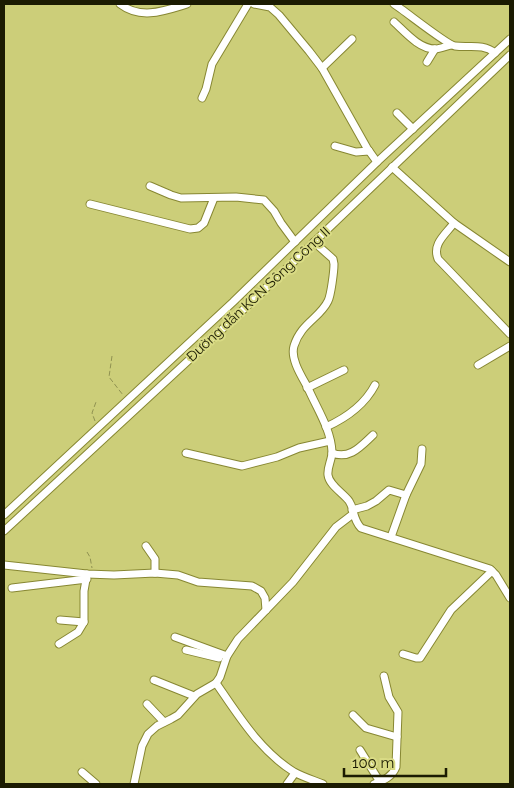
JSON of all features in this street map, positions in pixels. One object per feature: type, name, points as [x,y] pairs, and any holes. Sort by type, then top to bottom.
[{"type":"street","points":[[120,4],[127,10],[148,14],[186,4]]},
{"type":"street","points":[[202,98],[212,64],[248,4]]},
{"type":"street","points":[[254,4],[271,5],[322,68],[369,152],[378,162]]},
{"type":"street","points":[[394,4],[451,45]]},
{"type":"street","points":[[394,22],[423,46],[435,49],[451,45],[486,47],[495,53]]},
{"type":"street","points":[[322,68],[352,39]]},
{"type":"street","name":"Đường dẫn KCN Sông Công II","points":[[4,515],[233,302],[378,162],[510,39]]},
{"type":"street","points":[[427,62],[435,49]]},
{"type":"street","name":"Đường dẫn KCN Sông Công II","points":[[4,531],[314,242],[510,55]]},
{"type":"street","points":[[472,75],[480,83]]},
{"type":"street","points":[[396,113],[413,129]]},
{"type":"street","points":[[334,146],[356,152],[369,152]]},
{"type":"street","points":[[392,167],[454,223],[510,262]]},
{"type":"street","points":[[150,186],[182,198],[236,197],[264,200],[274,211],[295,242]]},
{"type":"street","points":[[90,204],[149,220],[195,229],[204,223],[214,198]]},
{"type":"street","points":[[454,223],[437,244],[435,252],[438,259],[510,334]]},
{"type":"street","points":[[314,242],[332,259],[334,272],[328,301],[304,326],[293,347],[293,354],[326,427],[332,454],[328,475],[331,482],[349,502],[356,523],[362,528],[492,571],[510,598]]},
{"type":"street","points":[[478,365],[510,346]]},
{"type":"street","points":[[308,388],[344,370]]},
{"type":"street","points":[[326,427],[352,412],[369,396],[375,385]]},
{"type":"street","points":[[332,454],[342,456],[356,451],[373,434]]},
{"type":"street","points":[[186,453],[242,466],[277,457],[299,448],[330,441]]},
{"type":"street","points":[[391,537],[406,495],[421,464],[422,449]]},
{"type":"street","points":[[134,784],[142,746],[148,734],[157,726],[178,714],[194,696],[216,683],[226,658],[238,639],[293,582],[336,527],[352,512],[376,501],[389,490],[406,495]]},
{"type":"street","points":[[24,496],[33,506]]},
{"type":"street","points":[[146,546],[155,559],[155,572]]},
{"type":"street","points":[[4,565],[88,576]]},
{"type":"street","points":[[403,654],[420,658],[451,610],[492,571]]},
{"type":"street","points":[[12,588],[88,576],[155,572],[178,575],[198,582],[252,586],[261,591],[265,598],[266,610]]},
{"type":"street","points":[[59,644],[78,632],[84,622],[84,591],[88,576]]},
{"type":"street","points":[[60,620],[84,622]]},
{"type":"street","points":[[175,637],[226,658]]},
{"type":"street","points":[[186,650],[226,658]]},
{"type":"street","points":[[360,750],[377,783],[393,773],[396,767],[398,712],[389,697],[384,676]]},
{"type":"street","points":[[154,680],[194,696]]},
{"type":"street","points":[[216,683],[252,734],[268,751],[295,773],[323,784]]},
{"type":"street","points":[[147,704],[164,722]]},
{"type":"street","points":[[353,715],[366,728],[397,737]]},
{"type":"street","points":[[82,772],[96,784]]},
{"type":"street","points":[[287,784],[295,773]]},
{"type":"path","points":[[112,356],[109,377],[127,400]]},
{"type":"path","points":[[96,402],[92,413],[97,427]]},
{"type":"path","points":[[87,552],[92,564],[88,576]]}]
